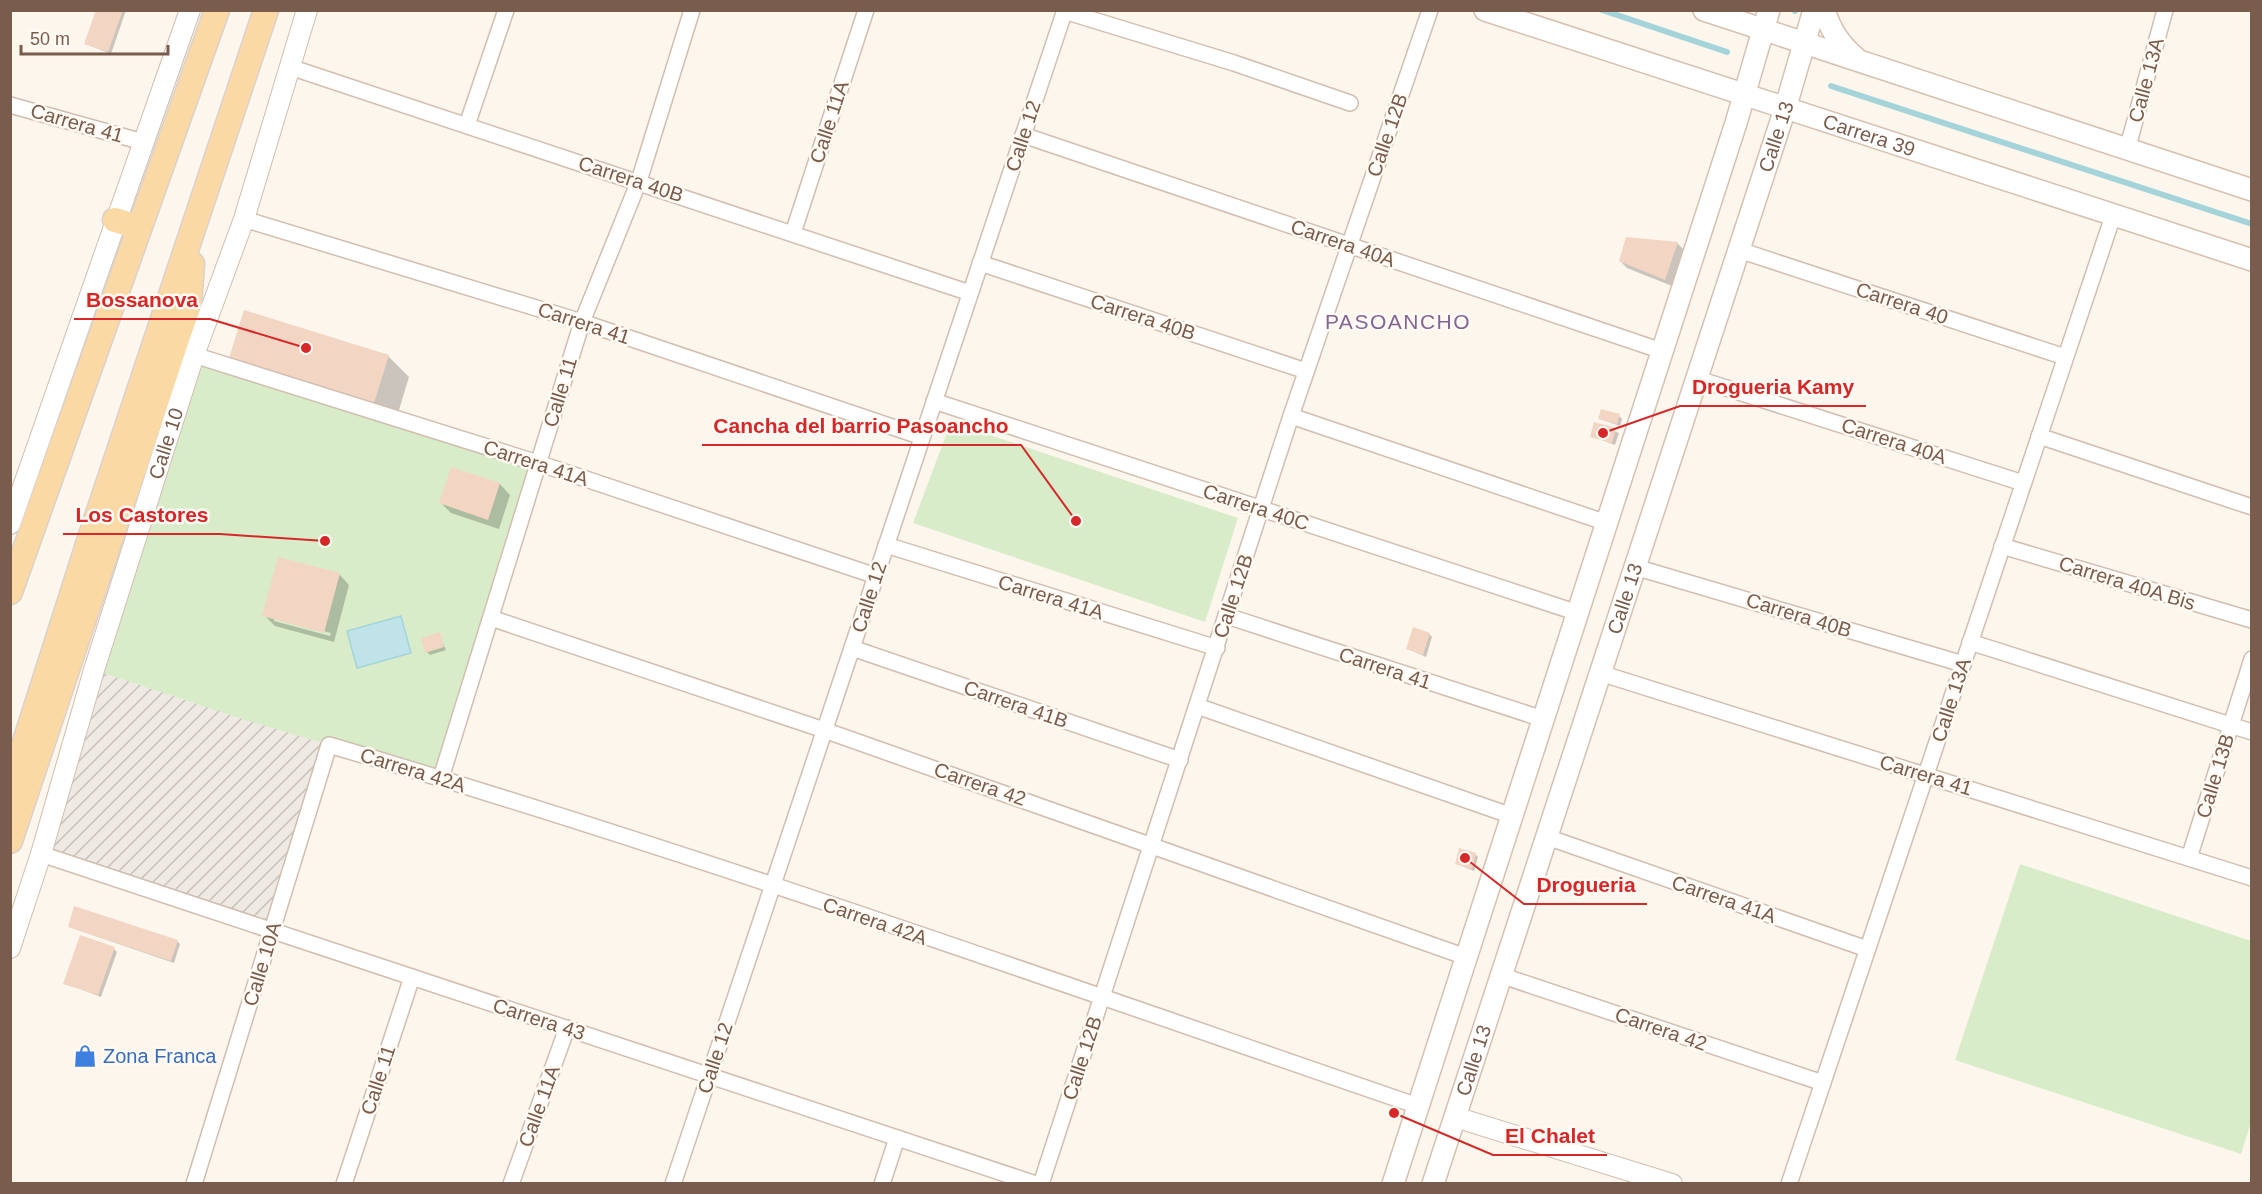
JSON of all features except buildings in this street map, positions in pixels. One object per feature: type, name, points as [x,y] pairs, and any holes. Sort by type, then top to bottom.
[{"type":"main road","points":[[10,592],[138,227],[187,102],[217,10]]},
{"type":"main road","points":[[10,789],[91,535],[266,10]]},
{"type":"main road","name":"Carrera 39","points":[[1485,10],[1747,89],[2113,216],[2252,260]]},
{"type":"main road","name":"Calle 13","points":[[1433,1184],[1695,378],[1739,250],[1814,10]]},
{"type":"main road","points":[[1824,10],[1831,30],[1845,49],[1862,64]]},
{"type":"main road","points":[[1706,11],[1764,29],[1801,53],[1862,64],[2252,190]]},
{"type":"main road","name":"Calle 13","points":[[1393,1184],[1747,89],[1764,29]]},
{"type":"main road","points":[[116,220],[138,227]]},
{"type":"main road","points":[[10,841],[189,303],[196,223]]},
{"type":"street","points":[[12,516],[18,483],[116,220],[190,10]]},
{"type":"street","name":"Calle 10","points":[[10,948],[41,854],[94,670],[194,355],[244,219],[307,10]]},
{"type":"street","points":[[467,125],[506,10]]},
{"type":"street","name":"Calle 11","points":[[441,778],[582,322],[639,181],[692,10]]},
{"type":"street","name":"Calle 11A","points":[[793,233],[866,10]]},
{"type":"street","name":"Calle 12B","points":[[1041,1184],[1306,371],[1430,10]]},
{"type":"street","name":"Calle 13A","points":[[2127,150],[2165,10]]},
{"type":"street","points":[[1064,11],[1234,63],[1350,103]]},
{"type":"street","name":"Calle 12","points":[[673,1184],[1064,11]]},
{"type":"street","name":"Carrera 40B","points":[[290,66],[970,293]]},
{"type":"street","name":"Carrera 41","points":[[10,105],[143,142]]},
{"type":"street","name":"Carrera 40A","points":[[1023,135],[1662,351]]},
{"type":"street","name":"Calle 13A","points":[[1789,1184],[2113,216]]},
{"type":"street","name":"Carrera 41","points":[[244,219],[582,322],[922,437]]},
{"type":"street","name":"Carrera 40","points":[[1739,250],[2065,357]]},
{"type":"street","name":"Carrera 40B","points":[[980,263],[1306,371]]},
{"type":"street","name":"Carrera 41A","points":[[194,355],[538,463],[876,576]]},
{"type":"street","name":"Carrera 40A","points":[[1695,378],[2024,483]]},
{"type":"street","name":"Carrera 40C","points":[[934,401],[1578,613]]},
{"type":"street","points":[[1292,416],[1607,523]]},
{"type":"street","points":[[2039,436],[2252,507]]},
{"type":"street","name":"Carrera 41A","points":[[886,546],[1217,648]]},
{"type":"street","name":"Carrera 40A Bis","points":[[2002,546],[2252,620]]},
{"type":"street","name":"Carrera 40B","points":[[1635,567],[1963,664]]},
{"type":"street","name":"Carrera 41","points":[[1227,616],[1543,719]]},
{"type":"street","name":"Carrera 42","points":[[491,618],[1152,844],[1466,957]]},
{"type":"street","points":[[1970,642],[2252,732]]},
{"type":"street","name":"Carrera 41B","points":[[852,648],[1180,760]]},
{"type":"street","name":"Calle 13B","points":[[2189,858],[2252,659]]},
{"type":"street","name":"Carrera 41","points":[[1600,673],[2252,878]]},
{"type":"street","points":[[1197,706],[1512,816]]},
{"type":"street","name":"Carrera 42A","points":[[329,745],[441,778],[772,886],[1418,1106]]},
{"type":"street","name":"Calle 10A","points":[[194,1184],[329,745]]},
{"type":"street","name":"Carrera 41A","points":[[1547,837],[1867,950]]},
{"type":"street","name":"Carrera 43","points":[[41,854],[1036,1184]]},
{"type":"street","name":"Carrera 42","points":[[1500,975],[1823,1083]]},
{"type":"street","name":"Calle 11","points":[[344,1184],[412,977]]},
{"type":"street","name":"Calle 11A","points":[[511,1184],[567,1028]]},
{"type":"street","points":[[1455,1117],[1672,1184]]},
{"type":"street","points":[[882,1184],[897,1138]]},
{"type":"shaded area","points":[[94,670],[329,745],[272,931],[41,854]]},
{"type":"green space","points":[[194,355],[538,463],[441,778],[242,719],[94,670]]},
{"type":"green space","points":[[951,422],[1238,518],[1205,622],[913,523]]},
{"type":"green space","points":[[2020,864],[2251,941],[2252,1119],[2241,1154],[1955,1060]]},
{"type":"water","points":[[401,616],[411,653],[357,668],[347,631]]},
{"type":"waterway","points":[[1602,10],[1727,52]]},
{"type":"waterway","points":[[1831,86],[2252,224]]},
{"type":"place","name":"Bossanova","points":[[306,348]]},
{"type":"place","name":"Drogueria Kamy","points":[[1603,433]]},
{"type":"place","name":"Cancha del barrio Pasoancho","points":[[1076,521]]},
{"type":"place","name":"Los Castores","points":[[325,541]]},
{"type":"place","name":"Drogueria","points":[[1465,858]]},
{"type":"place","name":"Zona Franca","points":[[85,1056]]},
{"type":"place","name":"El Chalet","points":[[1394,1113]]},
{"type":"district","name":"PASOANCHO","points":[[1398,322]]}]
